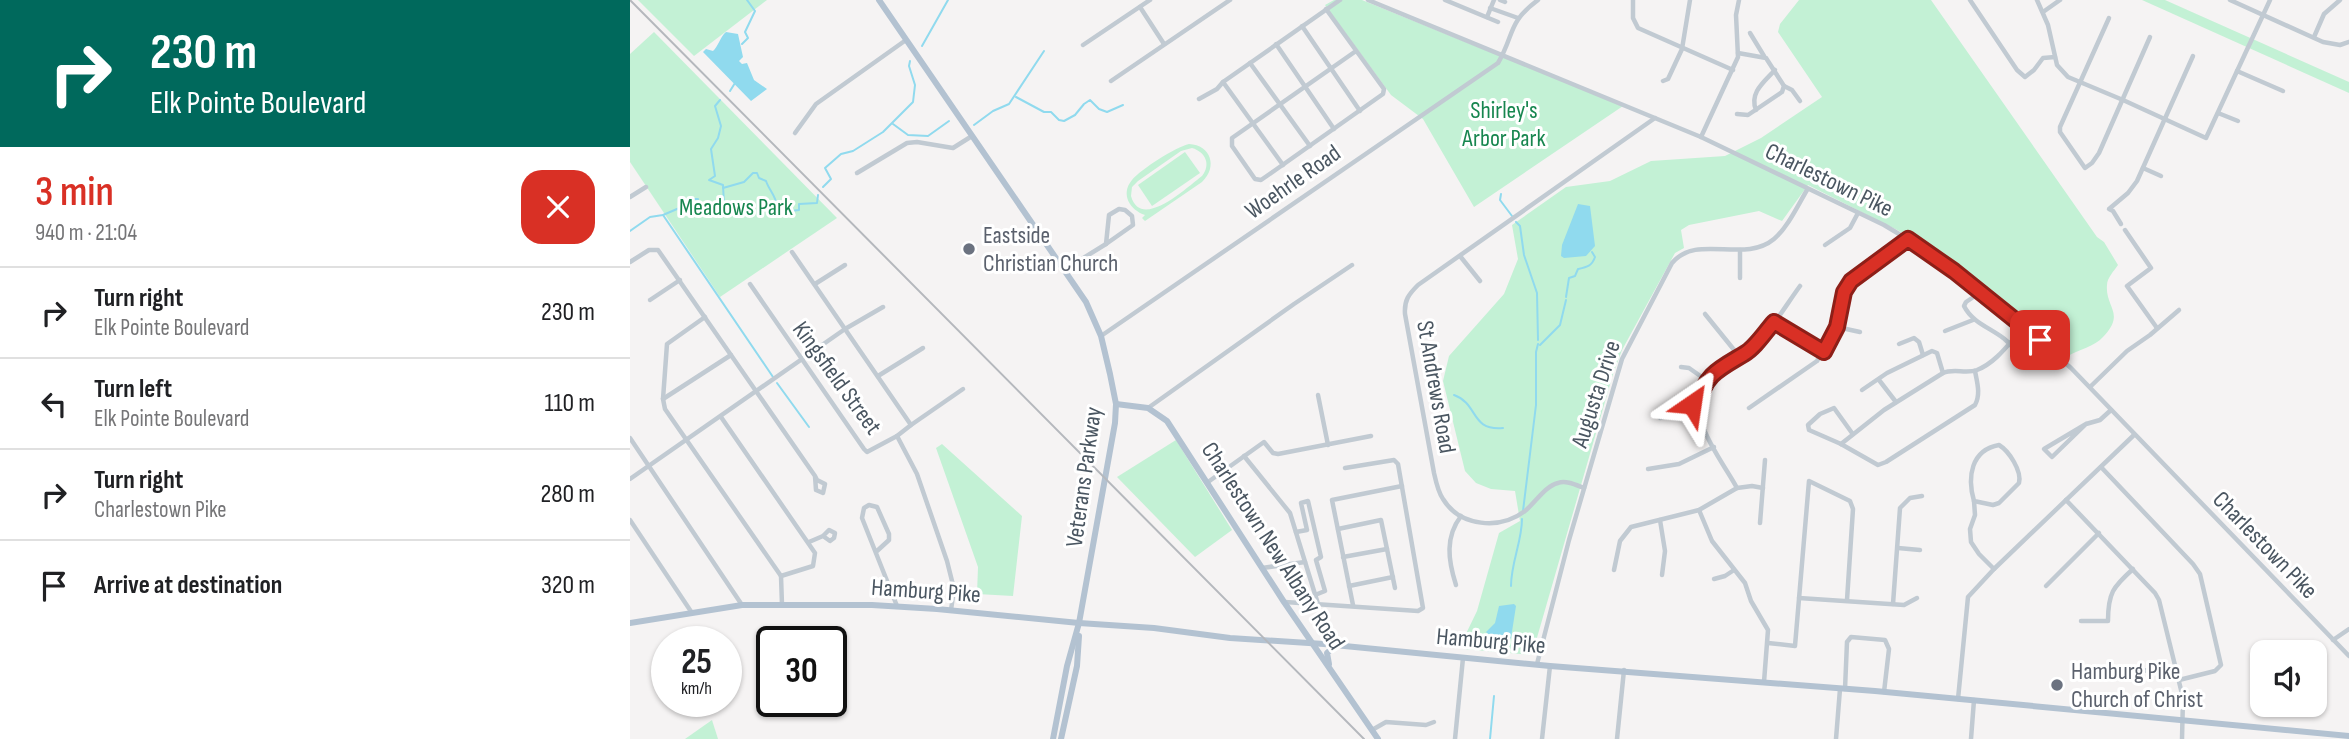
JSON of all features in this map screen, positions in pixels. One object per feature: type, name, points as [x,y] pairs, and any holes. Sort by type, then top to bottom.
[{"type":"main road","points":[[879,0],[1086,302],[1101,336]]},
{"type":"main road","name":"Veterans Parkway","points":[[1053,739],[1067,666],[1079,624],[1113,444],[1116,404],[1101,336]]},
{"type":"main road","points":[[1116,404],[1148,408]]},
{"type":"main road","name":"Charlestown New Albany Road","points":[[1148,408],[1167,421],[1284,602],[1378,739]]},
{"type":"main road","name":"Hamburg Pike","points":[[630,623],[742,605],[951,610],[1079,624],[1154,628],[1230,638],[1884,692],[2308,735],[2349,736]]},
{"type":"main road","name":"Veterans Parkway","points":[[1061,739],[1077,666],[1079,624]]},
{"type":"main road","points":[[1330,669],[1327,653],[1336,645]]},
{"type":"street","points":[[1083,45],[1150,0]]},
{"type":"street","points":[[1111,81],[1230,0]]},
{"type":"street","points":[[1199,99],[1217,89],[1223,82],[1340,0]]},
{"type":"street","name":"Charlestown Pike","points":[[1368,0],[1701,136],[1908,239],[1954,271],[2024,327],[2090,387],[2349,656]]},
{"type":"street","points":[[1445,0],[1498,22]]},
{"type":"street","points":[[1486,17],[1494,0]]},
{"type":"street","points":[[1502,55],[1517,19],[1538,0]]},
{"type":"street","points":[[1633,0],[1636,27],[1734,70]]},
{"type":"street","points":[[1663,81],[1668,79],[1682,49],[1690,0]]},
{"type":"street","points":[[1701,136],[1734,70],[1738,53],[1735,15],[1739,0]]},
{"type":"street","points":[[1970,0],[2017,70],[2025,77],[2043,58],[2055,57]]},
{"type":"street","points":[[2037,0],[2054,44],[2060,71],[2078,83],[2123,100],[2206,138],[2270,0]]},
{"type":"street","points":[[2043,12],[2060,0]]},
{"type":"street","points":[[2230,0],[2331,45],[2340,46],[2349,42]]},
{"type":"street","points":[[2314,37],[2324,14],[2340,0]]},
{"type":"street","points":[[1139,7],[1164,44]]},
{"type":"street","points":[[1490,8],[1517,19]]},
{"type":"street","points":[[1326,9],[1356,51],[1384,91],[1360,111],[1261,180],[1254,178],[1231,143],[1232,138],[1356,51]]},
{"type":"street","points":[[2109,18],[2060,127],[2060,132],[2085,168],[2099,153],[2150,37]]},
{"type":"street","points":[[1302,26],[1360,111]]},
{"type":"street","points":[[1750,33],[1784,86],[1792,90],[1800,101]]},
{"type":"street","points":[[795,133],[816,104],[906,40]]},
{"type":"street","points":[[1276,44],[1334,129]]},
{"type":"street","points":[[1738,53],[1764,57]]},
{"type":"street","name":"Woehrle Road","points":[[1101,336],[1497,63],[1502,55]]},
{"type":"street","points":[[2157,328],[2127,286],[2151,268],[2109,209],[2133,187],[2193,56]]},
{"type":"street","points":[[1250,63],[1310,146]]},
{"type":"street","points":[[1756,110],[1754,97],[1775,70]]},
{"type":"street","points":[[2237,71],[2283,91]]},
{"type":"street","points":[[1223,82],[1283,165]]},
{"type":"street","points":[[1737,114],[1748,115],[1782,92],[1784,86]]},
{"type":"street","points":[[2218,113],[2238,121]]},
{"type":"street","name":"St Andrews Road","points":[[1461,516],[1442,499],[1434,473],[1405,307],[1407,296],[1418,285],[1655,117]]},
{"type":"street","points":[[857,173],[907,143],[953,148],[972,136]]},
{"type":"street","points":[[2143,168],[2161,176]]},
{"type":"street","points":[[630,197],[646,187]]},
{"type":"street","name":"Augusta Drive","points":[[1537,664],[1622,359],[1672,263],[1678,256],[1692,250],[1740,250],[1759,247],[1776,237],[1808,190]]},
{"type":"street","points":[[1063,270],[1106,244],[1133,225],[1132,216],[1125,210],[1119,209],[1109,215],[1106,244]]},
{"type":"street","points":[[1825,245],[1850,228],[1858,213]]},
{"type":"street","points":[[1749,408],[1810,367],[1824,352],[1837,327],[1844,292],[1851,281],[1908,239]]},
{"type":"street","points":[[630,262],[656,248],[815,476]]},
{"type":"street","points":[[1740,250],[1740,278]]},
{"type":"street","points":[[792,252],[911,425]]},
{"type":"street","points":[[1460,256],[1480,281]]},
{"type":"street","points":[[815,285],[845,265]]},
{"type":"street","points":[[1148,408],[1352,265]]},
{"type":"street","points":[[650,300],[680,280]]},
{"type":"street","name":"Kingsfield Street","points":[[750,284],[864,449],[867,452],[897,436],[917,474],[947,561],[954,589],[951,610]]},
{"type":"street","points":[[1737,488],[1703,424],[1698,404],[1706,380],[1747,352],[1774,322],[1800,286]]},
{"type":"street","points":[[1972,298],[1964,306],[1973,320],[1996,332],[2016,353],[2020,366]]},
{"type":"street","points":[[630,479],[845,330],[883,307]]},
{"type":"street","points":[[2090,387],[2127,351],[2179,310]]},
{"type":"street","points":[[1705,314],[1739,356]]},
{"type":"street","points":[[705,317],[667,344],[663,399],[665,409],[781,576],[782,605]]},
{"type":"street","points":[[1945,331],[1973,320]]},
{"type":"street","points":[[1774,322],[1824,352]]},
{"type":"street","points":[[1837,327],[1860,332]]},
{"type":"street","points":[[1841,443],[1896,402],[1943,373],[1975,371],[1994,359],[2024,327]]},
{"type":"street","points":[[1899,344],[1914,338],[1919,342],[1923,355]]},
{"type":"street","points":[[878,376],[923,348]]},
{"type":"street","points":[[1862,390],[1887,373],[1933,351],[1937,353],[1943,373]]},
{"type":"street","points":[[663,399],[731,355]]},
{"type":"street","points":[[1681,367],[1689,368],[1706,380]]},
{"type":"street","points":[[1852,433],[1834,408],[1820,414],[1808,425],[1809,430],[1841,443],[1878,465],[1975,405],[1978,389],[1975,371]]},
{"type":"street","points":[[1879,380],[1896,402]]},
{"type":"street","points":[[897,436],[963,389]]},
{"type":"street","points":[[1318,395],[1328,444]]},
{"type":"street","points":[[1660,418],[1689,405],[1698,404]]},
{"type":"street","points":[[2086,424],[2052,457],[2044,449],[2086,424],[2100,419],[2111,411]]},
{"type":"street","points":[[721,417],[815,552],[813,566],[781,576]]},
{"type":"street","points":[[1958,699],[1968,597],[2134,435]]},
{"type":"street","points":[[1208,482],[1265,442],[1276,454],[1371,436]]},
{"type":"street","points":[[630,438],[742,605]]},
{"type":"street","points":[[1975,501],[1993,505],[1999,503],[2019,484],[2020,475],[2004,448],[1998,445],[1981,452],[1974,460],[1972,488],[1975,515],[1969,529],[1971,542],[1994,569]]},
{"type":"street","points":[[1648,469],[1678,464],[1714,447]]},
{"type":"street","points":[[1244,456],[1290,513],[1318,604]]},
{"type":"street","points":[[1284,602],[1418,611],[1423,608],[1398,464],[1394,460],[1345,468]]},
{"type":"street","points":[[1760,523],[1765,460]]},
{"type":"street","points":[[2101,467],[2200,574],[2221,665],[2216,671],[2179,680]]},
{"type":"street","points":[[1768,643],[1795,646],[1809,481],[1850,501],[1853,509],[1847,600]]},
{"type":"street","points":[[1456,584],[1448,556],[1452,530],[1461,516],[1484,523],[1506,522],[1525,511],[1557,483],[1567,482],[1584,488]]},
{"type":"street","points":[[1353,605],[1332,500],[1402,486]]},
{"type":"street","points":[[1614,570],[1620,541],[1631,527],[1699,510],[1737,488],[1763,488]]},
{"type":"street","points":[[1893,604],[1900,508],[1910,498],[1922,496]]},
{"type":"street","points":[[2066,500],[2159,600],[2184,704],[2182,739]]},
{"type":"street","points":[[1296,532],[1307,530],[1301,503],[1308,502],[1321,557],[1316,560],[1325,591],[1315,595]]},
{"type":"street","points":[[877,551],[889,540],[889,534],[877,507],[869,505],[864,508],[862,518],[898,607]]},
{"type":"street","points":[[1699,510],[1712,541],[1745,583],[1751,601],[1768,630],[1764,683]]},
{"type":"street","points":[[630,520],[692,613]]},
{"type":"street","points":[[1338,529],[1381,520],[1395,588]]},
{"type":"street","points":[[1660,520],[1665,551],[1662,575]]},
{"type":"street","points":[[2046,586],[2099,533]]},
{"type":"street","points":[[808,542],[823,536]]},
{"type":"street","points":[[1898,548],[1920,550]]},
{"type":"street","points":[[1343,557],[1387,549]]},
{"type":"street","points":[[1262,568],[1305,562]]},
{"type":"street","points":[[2081,621],[2108,621],[2108,599],[2111,592],[2133,569]]},
{"type":"street","points":[[1714,579],[1726,576],[1734,570]]},
{"type":"street","points":[[1349,586],[1393,577]]},
{"type":"street","points":[[1799,598],[1905,605],[1917,598]]},
{"type":"street","points":[[2333,640],[2349,629]]},
{"type":"street","points":[[1836,739],[1847,642],[1851,637],[1885,640],[1889,649],[1884,692]]},
{"type":"street","points":[[1455,739],[1464,658]]},
{"type":"street","points":[[1542,739],[1550,666]]},
{"type":"street","points":[[2112,667],[2151,671],[2175,670]]},
{"type":"street","points":[[1617,739],[1624,670]]},
{"type":"street","points":[[1971,739],[1974,700]]},
{"type":"street","points":[[1372,730],[1387,722],[1426,725],[1434,722]]},
{"type":"green space","points":[[638,0],[767,0],[694,56]]},
{"type":"green space","name":"Shirley's Arbor Park","points":[[1334,0],[1362,0],[1623,106],[1474,207],[1423,119],[1391,95],[1325,5]]},
{"type":"green space","points":[[1799,0],[1931,0],[2118,265],[2107,282],[2107,293],[2114,316],[2110,329],[2096,343],[2068,356],[1968,275],[1919,241],[1808,185],[1782,221],[1759,211],[1689,225],[1681,230],[1684,248],[1675,253],[1622,350],[1613,374],[1532,655],[1464,649],[1462,642],[1477,611],[1499,533],[1520,521],[1515,491],[1491,489],[1476,483],[1465,471],[1443,381],[1449,356],[1504,294],[1518,259],[1512,225],[1566,187],[1610,181],[1651,161],[1725,156],[1761,138],[1822,97],[1778,32],[1780,24]]},
{"type":"green space","points":[[2142,0],[2165,0],[2349,82],[2349,93]]},
{"type":"green space","name":"Meadows Park","points":[[654,32],[837,218],[720,297],[630,162],[630,54]]},
{"type":"green space","points":[[1197,145],[1207,153],[1211,164],[1207,176],[1145,221],[1142,218],[1145,215],[1128,201],[1128,185],[1136,175],[1183,146]],"holes":[[[1192,148],[1206,159],[1202,176],[1164,204],[1144,209],[1136,206],[1131,196],[1132,187],[1181,151]]]},
{"type":"green space","points":[[1185,152],[1200,173],[1152,206],[1138,185]]},
{"type":"green space","points":[[1176,440],[1232,530],[1195,557],[1117,477]]},
{"type":"green space","points":[[942,444],[1022,516],[1013,596],[977,594],[978,567],[936,448]]},
{"type":"green space","points":[[712,720],[718,739],[685,739]]},
{"type":"water","points":[[726,32],[738,34],[743,57],[739,61],[742,64],[747,63],[754,80],[767,89],[751,101],[703,52],[706,49],[713,51]]},
{"type":"water","points":[[1578,204],[1590,206],[1595,246],[1586,256],[1564,258],[1561,256],[1562,245]]},
{"type":"water","points":[[1499,606],[1516,606],[1511,638],[1503,641],[1488,634],[1486,632],[1495,623]]},
{"type":"waterway","points":[[742,44],[748,38],[745,32],[755,11],[747,0]]},
{"type":"waterway","points":[[922,46],[948,0]]},
{"type":"waterway","points":[[974,125],[993,111],[1009,104],[1044,51]]},
{"type":"waterway","points":[[823,187],[831,179],[825,168],[841,154],[853,151],[883,132],[913,102],[915,85],[910,61]]},
{"type":"waterway","points":[[730,91],[735,83]]},
{"type":"waterway","points":[[1016,97],[1044,112],[1051,112],[1064,121],[1075,115],[1090,100],[1099,109],[1107,112],[1123,105]]},
{"type":"waterway","points":[[630,231],[650,217],[663,215],[691,203],[693,199],[698,199],[696,207],[705,212],[716,213],[716,207],[724,205],[723,185],[709,180],[715,176],[711,149],[721,126],[715,106],[720,100]]},
{"type":"waterway","points":[[893,124],[908,135],[928,136],[949,121]]},
{"type":"waterway","points":[[723,188],[744,182],[753,173],[757,173],[759,178],[766,181],[777,206],[783,207],[782,214],[785,216],[791,211],[799,210],[799,204],[817,203],[818,195]]},
{"type":"waterway","points":[[1501,194],[1500,200],[1512,216]]},
{"type":"waterway","points":[[663,215],[773,377]]},
{"type":"waterway","points":[[1516,222],[1520,226],[1524,255],[1537,293],[1538,340]]},
{"type":"waterway","points":[[1566,297],[1569,278],[1575,276],[1578,269],[1587,267],[1592,262],[1595,257],[1592,252]]},
{"type":"waterway","points":[[1540,345],[1560,325],[1566,300]]},
{"type":"waterway","points":[[1523,511],[1536,405],[1538,344]]},
{"type":"waterway","points":[[777,383],[809,427]]},
{"type":"waterway","points":[[1454,395],[1468,404],[1485,425],[1503,428]]},
{"type":"waterway","points":[[1511,586],[1522,519]]},
{"type":"waterway","points":[[1502,654],[1504,641]]},
{"type":"waterway","points":[[1490,739],[1494,696]]},
{"type":"railway","points":[[630,0],[1364,739]]},
{"type":"place","name":"Eastside Christian Church","points":[[969,249]]},
{"type":"place","name":"Hamburg Pike Church of Christ","points":[[2057,685]]},
{"type":"route","points":[[1692,404],[1698,404],[1706,380],[1722,366],[1747,352],[1774,322],[1824,352],[1837,327],[1844,292],[1851,281],[1908,239],[1954,271],[2040,340]]}]
